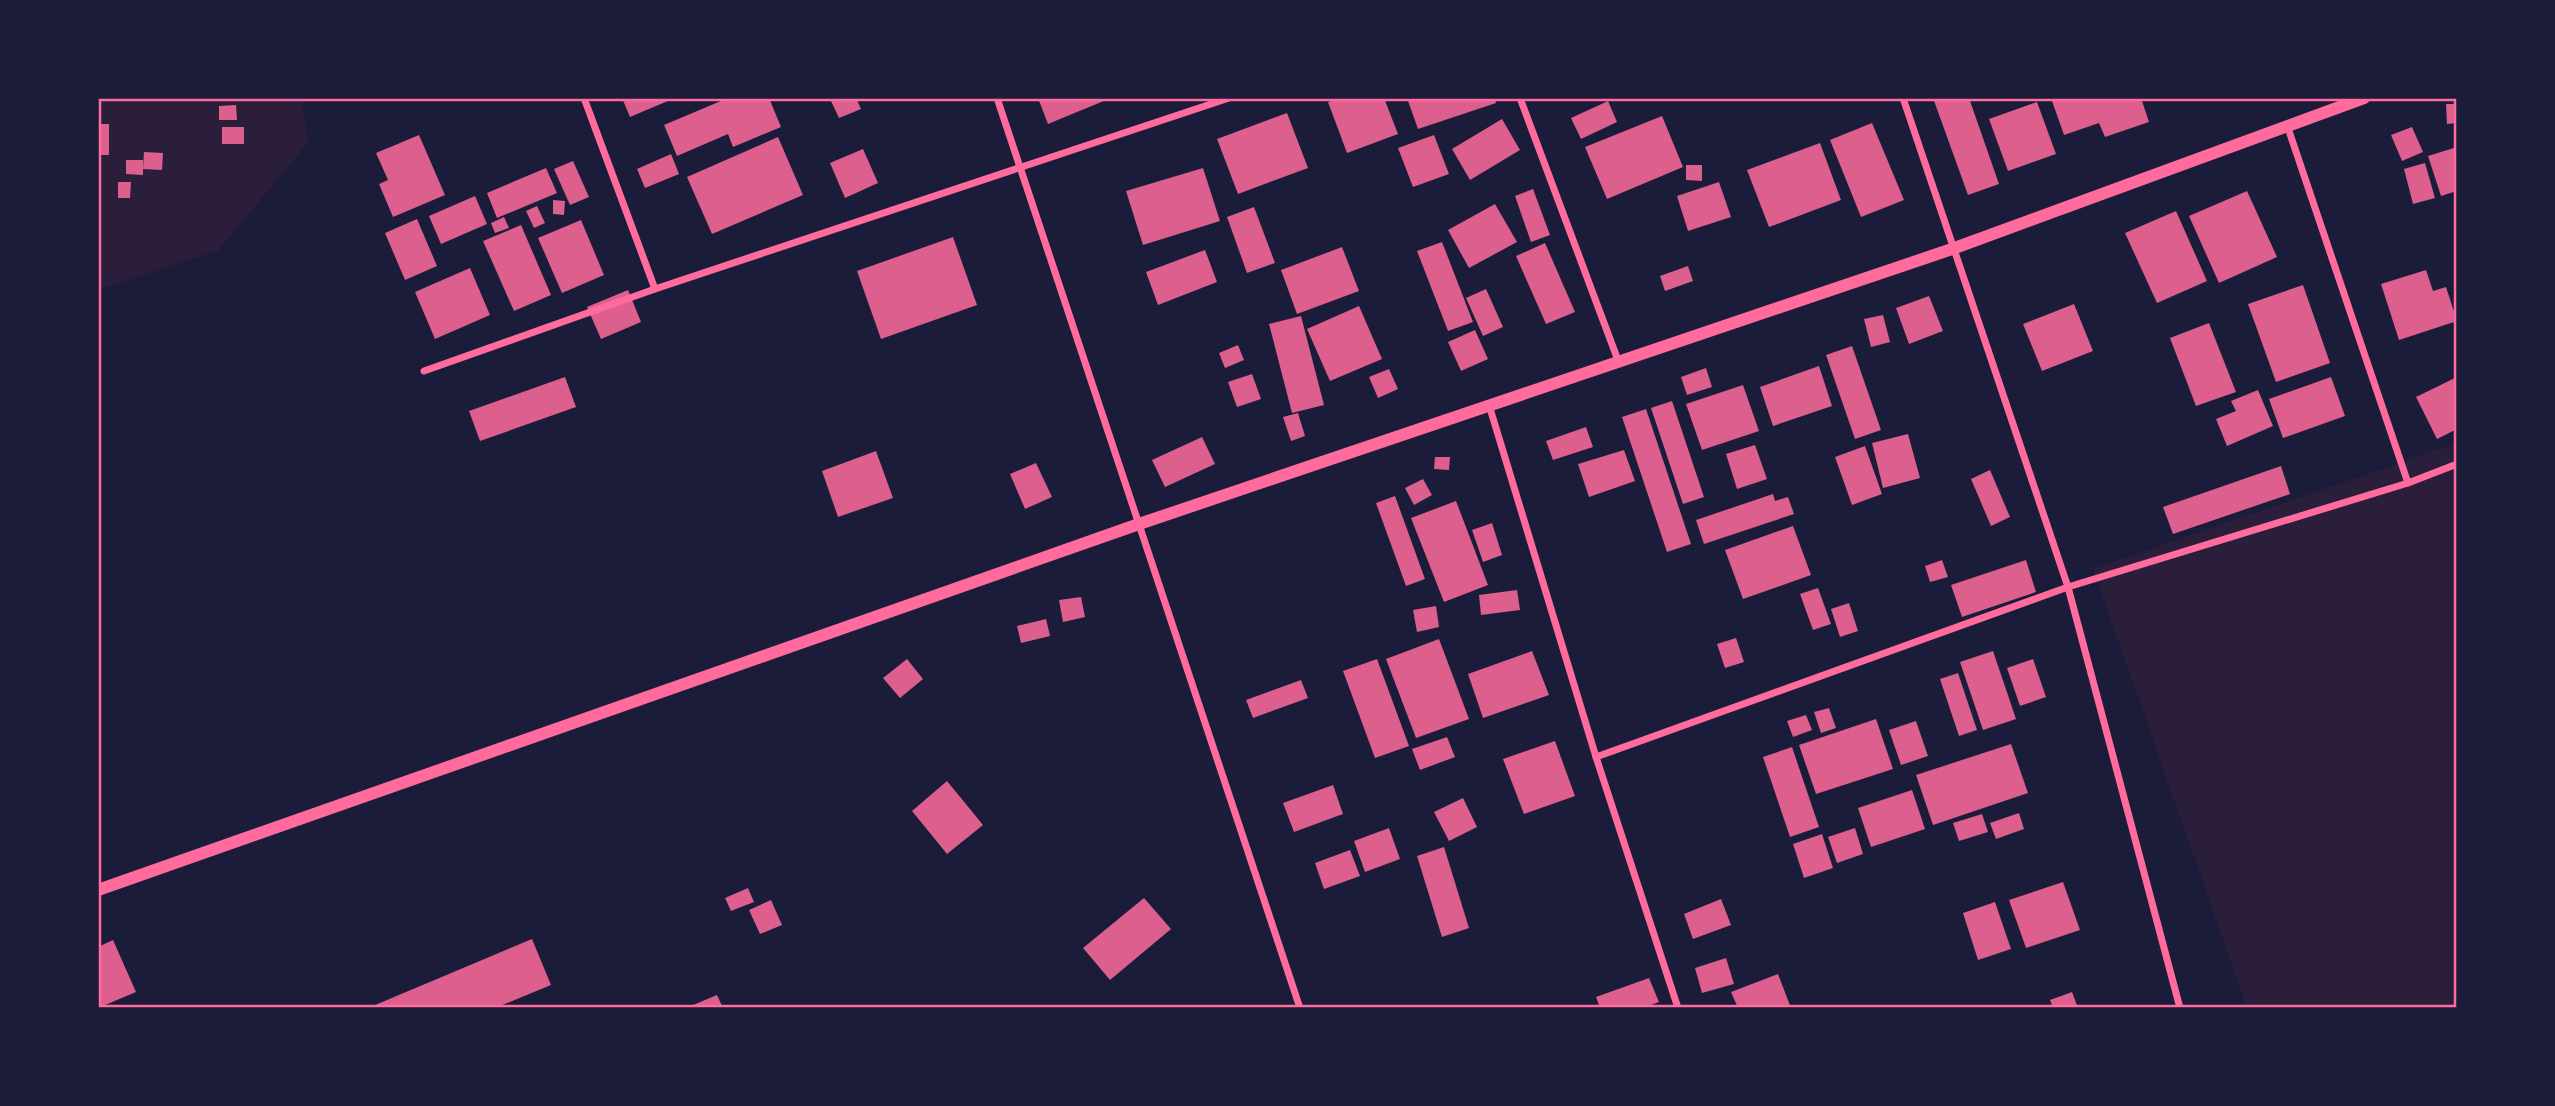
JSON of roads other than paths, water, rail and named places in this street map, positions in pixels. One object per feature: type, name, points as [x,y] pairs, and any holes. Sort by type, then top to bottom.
[{"type":"street","points":[[584,98],[655,289]]},
{"type":"street","points":[[997,98],[1300,1008]]},
{"type":"street","points":[[424,371],[655,289],[1229,98]]},
{"type":"street","points":[[1520,98],[1620,363]]},
{"type":"street","points":[[1903,98],[2068,587],[2180,1008]]},
{"type":"street","points":[[98,890],[1139,524],[1952,249],[2364,98]]},
{"type":"street","points":[[2287,125],[2407,483]]},
{"type":"street","points":[[1488,405],[1596,757],[1678,1008]]},
{"type":"street","points":[[1596,757],[2068,587],[2407,483],[2457,464]]}]
